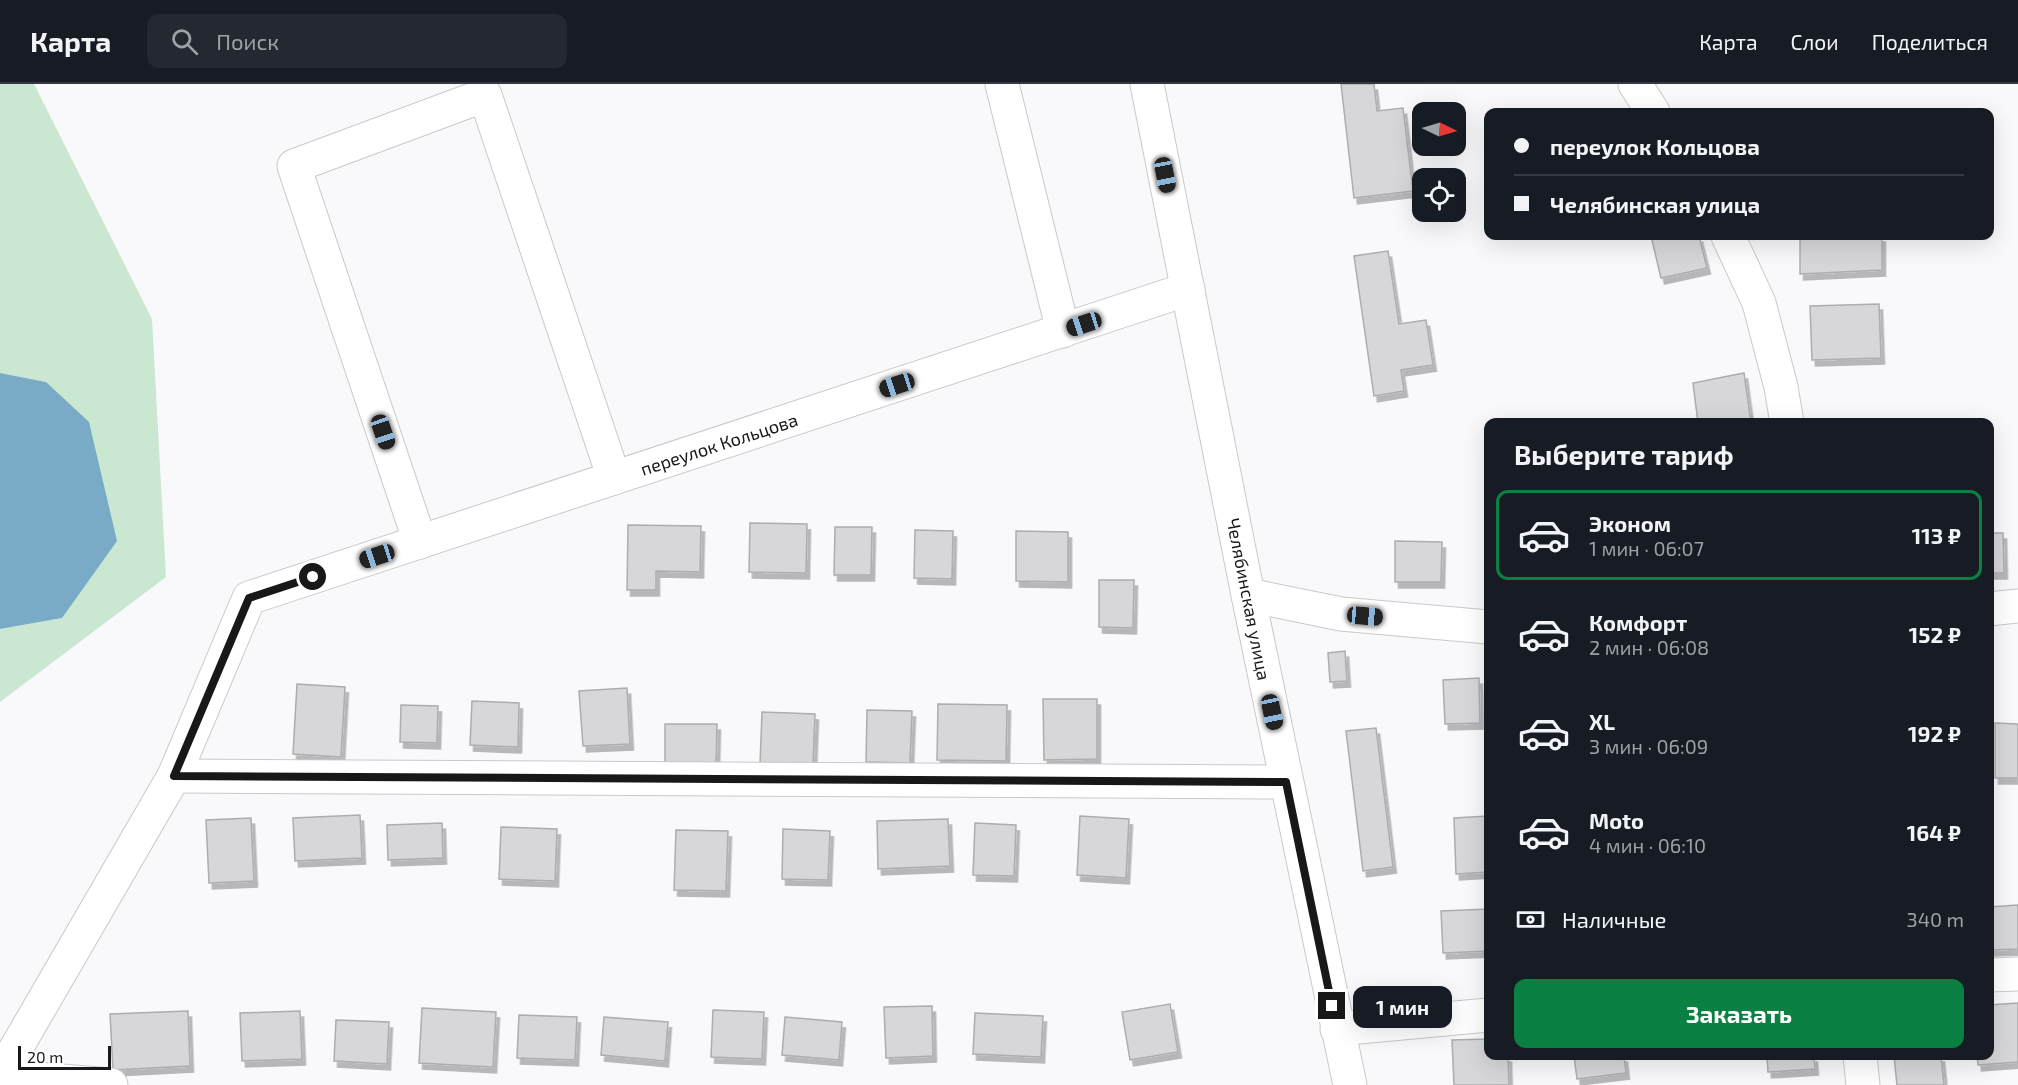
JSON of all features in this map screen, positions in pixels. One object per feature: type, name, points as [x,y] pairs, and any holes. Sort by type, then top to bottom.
[{"type":"street","points":[[1002,84],[1063,331]]},
{"type":"street","name":"Челябинская улица","points":[[1147,84],[1248,595],[1350,1085]]},
{"type":"street","points":[[1635,84],[1650,108]]},
{"type":"street","points":[[420,542],[294,166],[486,94],[614,478]]},
{"type":"street","points":[[1730,240],[1759,303],[1781,387],[1786,418]]},
{"type":"street","name":"переулок Кольцова","points":[[174,776],[249,598],[1188,289]]},
{"type":"street","points":[[1248,595],[1341,614],[1484,627]]},
{"type":"street","points":[[1994,608],[2018,606]]},
{"type":"street","points":[[111,1085],[0,1076],[174,776],[1286,782]]},
{"type":"street","points":[[1994,975],[2018,974]]},
{"type":"street","points":[[1337,1029],[1484,1015]]},
{"type":"street","points":[[1860,1060],[1863,1085]]},
{"type":"green space","points":[[0,84],[34,84],[152,319],[166,577],[0,702],[0,629],[62,618],[46,382],[0,373]]},
{"type":"water","points":[[0,373],[46,382],[89,422],[117,541],[62,618],[0,629]]},
{"type":"building","points":[[1341,84],[1374,84],[1377,111],[1403,108],[1412,191],[1354,198]]},
{"type":"building","points":[[1652,240],[1700,240],[1707,268],[1661,278]]},
{"type":"building","points":[[1800,240],[1882,240],[1882,270],[1800,274]]},
{"type":"building","points":[[1388,251],[1399,324],[1426,320],[1433,365],[1401,370],[1404,391],[1374,396],[1354,256]]},
{"type":"building","points":[[1879,304],[1881,358],[1812,360],[1810,306]]},
{"type":"building","points":[[1744,373],[1750,418],[1697,418],[1693,383]]},
{"type":"building","points":[[750,523],[807,524],[806,573],[749,572]]},
{"type":"building","points":[[628,525],[701,526],[700,572],[656,571],[656,590],[627,590]]},
{"type":"building","points":[[835,527],[872,527],[871,575],[834,575]]},
{"type":"building","points":[[915,530],[953,531],[952,579],[914,578]]},
{"type":"building","points":[[1016,531],[1068,532],[1068,582],[1016,581]]},
{"type":"building","points":[[1994,533],[2003,533],[2004,573],[1994,573]]},
{"type":"building","points":[[1395,541],[1442,542],[1441,582],[1395,582]]},
{"type":"building","points":[[1099,580],[1134,580],[1133,628],[1099,627]]},
{"type":"building","points":[[1345,651],[1347,681],[1330,682],[1328,653]]},
{"type":"building","points":[[1479,678],[1480,723],[1445,724],[1443,680]]},
{"type":"building","points":[[297,684],[345,687],[341,757],[293,754]]},
{"type":"building","points":[[627,688],[630,744],[583,746],[579,691]]},
{"type":"building","points":[[1043,699],[1097,699],[1097,759],[1044,760]]},
{"type":"building","points":[[472,701],[519,703],[518,747],[470,745]]},
{"type":"building","points":[[938,704],[1007,705],[1006,761],[937,760]]},
{"type":"building","points":[[401,705],[438,706],[437,743],[400,742]]},
{"type":"building","points":[[867,710],[912,711],[910,763],[866,762]]},
{"type":"building","points":[[762,712],[815,714],[813,766],[760,764]]},
{"type":"building","points":[[1995,723],[2018,724],[2018,778],[1995,778]]},
{"type":"building","points":[[665,724],[717,724],[716,766],[665,765]]},
{"type":"building","points":[[1376,728],[1393,867],[1363,871],[1346,731]]},
{"type":"building","points":[[360,815],[362,858],[295,861],[293,818]]},
{"type":"building","points":[[1080,816],[1129,819],[1126,878],[1077,875]]},
{"type":"building","points":[[1484,816],[1484,872],[1456,874],[1454,818]]},
{"type":"building","points":[[251,818],[254,881],[209,883],[206,820]]},
{"type":"building","points":[[948,819],[950,866],[878,869],[877,821]]},
{"type":"building","points":[[442,823],[443,858],[388,860],[387,825]]},
{"type":"building","points":[[975,823],[1016,825],[1014,876],[973,875]]},
{"type":"building","points":[[501,827],[557,829],[555,881],[499,879]]},
{"type":"building","points":[[783,829],[830,831],[828,880],[782,879]]},
{"type":"building","points":[[676,830],[728,831],[726,891],[674,890]]},
{"type":"building","points":[[2018,905],[2018,949],[1994,950],[1994,907]]},
{"type":"building","points":[[1484,909],[1484,951],[1443,953],[1441,911]]},
{"type":"building","points":[[2018,1003],[2018,1062],[1978,1065],[1977,1060],[1994,1060],[1994,1005]]},
{"type":"building","points":[[1170,1004],[1178,1052],[1130,1060],[1122,1012]]},
{"type":"building","points":[[932,1006],[933,1056],[886,1058],[884,1007]]},
{"type":"building","points":[[422,1008],[496,1012],[493,1067],[419,1063]]},
{"type":"building","points":[[713,1010],[764,1012],[762,1059],[711,1057]]},
{"type":"building","points":[[188,1011],[190,1066],[113,1070],[110,1014]]},
{"type":"building","points":[[300,1011],[302,1059],[242,1061],[240,1013]]},
{"type":"building","points":[[975,1013],[1043,1016],[1041,1057],[973,1054]]},
{"type":"building","points":[[519,1015],[577,1017],[575,1060],[517,1058]]},
{"type":"building","points":[[604,1017],[668,1022],[665,1061],[601,1055]]},
{"type":"building","points":[[785,1017],[842,1022],[839,1060],[782,1055]]},
{"type":"building","points":[[336,1020],[389,1022],[387,1064],[334,1061]]},
{"type":"building","points":[[1484,1039],[1484,1060],[1508,1060],[1509,1085],[1454,1085],[1452,1040]]},
{"type":"building","points":[[1575,1060],[1624,1060],[1626,1073],[1577,1079]]},
{"type":"building","points":[[1767,1060],[1814,1060],[1815,1069],[1768,1072]]},
{"type":"building","points":[[1894,1060],[1941,1060],[1944,1085],[1897,1085]]},
{"type":"route","points":[[313,577],[249,598],[174,776],[1286,782],[1332,1006]]}]
